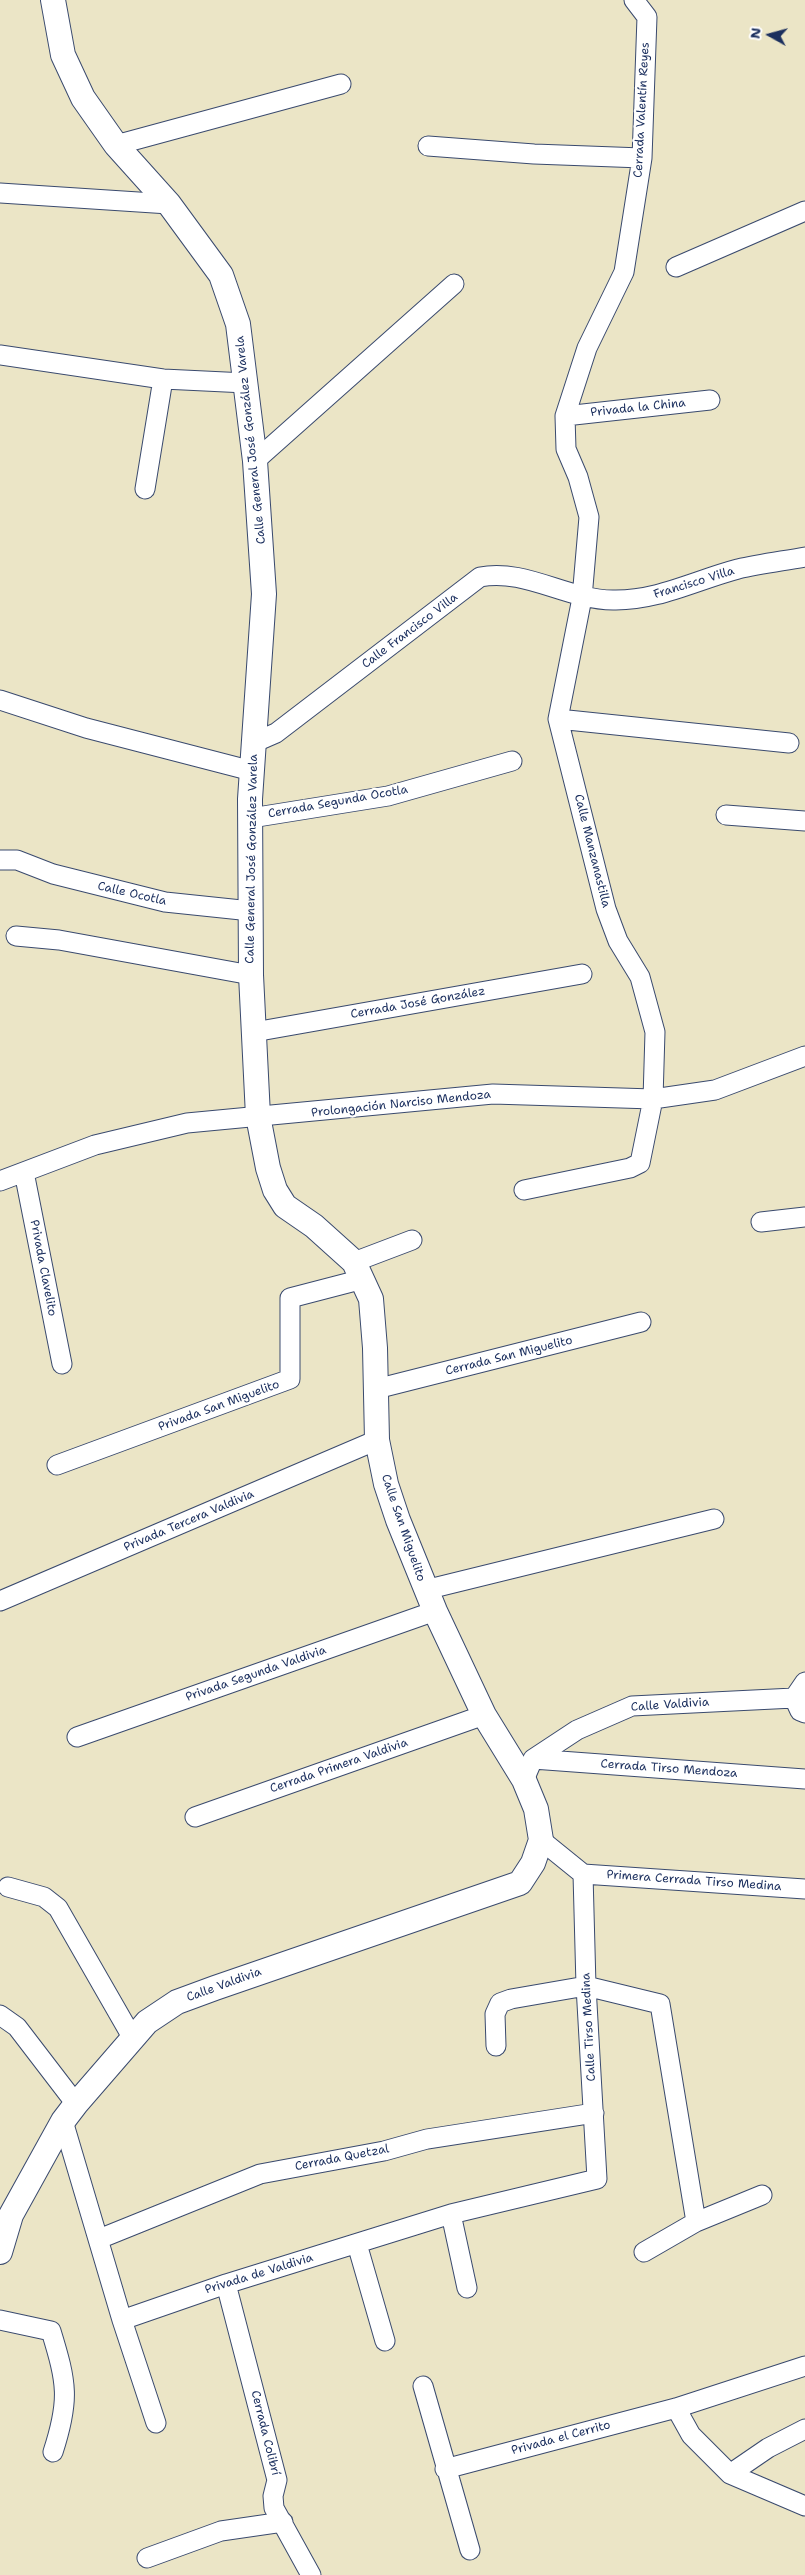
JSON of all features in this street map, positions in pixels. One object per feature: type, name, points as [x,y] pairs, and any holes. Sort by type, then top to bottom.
[{"type":"street","name":"Calle General José González Varela","points":[[53,0],[63,55],[83,98],[116,145],[169,204],[221,275],[238,324],[256,461],[264,594],[253,743],[250,818],[250,975],[258,1116]]},
{"type":"street","name":"Cerrada Valentín Reyes","points":[[582,598],[589,517],[578,477],[566,449],[565,416],[587,348],[624,272],[642,158],[647,18],[634,0]]},
{"type":"street","points":[[116,145],[341,84]]},
{"type":"street","points":[[428,146],[534,154],[642,158]]},
{"type":"street","points":[[0,193],[169,204]]},
{"type":"street","points":[[676,266],[805,211]]},
{"type":"street","points":[[256,461],[454,284]]},
{"type":"street","points":[[0,355],[163,379],[246,383]]},
{"type":"street","points":[[145,489],[163,379]]},
{"type":"street","name":"Privada la China","points":[[565,416],[710,400]]},
{"type":"street","name":"Francisco Villa","points":[[582,598],[612,600],[645,598],[738,569],[805,557]]},
{"type":"street","name":"Calle Francisco Villa","points":[[253,743],[276,733],[480,577],[495,574],[514,576],[582,598]]},
{"type":"street","name":"Calle Manzanastilla","points":[[524,1190],[630,1168],[640,1163],[652,1099],[655,1032],[640,977],[618,941],[606,909],[558,719],[582,598]]},
{"type":"street","points":[[0,700],[86,728],[252,771]]},
{"type":"street","points":[[558,719],[789,743]]},
{"type":"street","name":"Cerrada Segunda Ocotla","points":[[250,818],[388,796],[512,761]]},
{"type":"street","points":[[726,815],[805,821]]},
{"type":"street","name":"Calle Ocotla","points":[[9,860],[52,874],[165,902],[251,911]]},
{"type":"street","points":[[16,936],[59,940],[250,975]]},
{"type":"street","name":"Cerrada José González","points":[[254,1032],[582,974]]},
{"type":"street","name":"Prolongación Narciso Mendoza","points":[[0,1181],[95,1145],[188,1123],[493,1094],[652,1099],[715,1090],[805,1056]]},
{"type":"street","name":"Calle San Miguelito","points":[[258,1116],[268,1168],[275,1190],[285,1206],[314,1226],[359,1271],[371,1300],[377,1440],[386,1484],[425,1590],[484,1715],[529,1769],[541,1840]]},
{"type":"street","name":"Privada Clavelito","points":[[24,1172],[62,1364]]},
{"type":"street","points":[[761,1222],[805,1217]]},
{"type":"street","points":[[359,1271],[412,1240]]},
{"type":"street","name":"Privada San Miguelito","points":[[57,1466],[290,1380],[290,1298],[359,1271]]},
{"type":"street","name":"Cerrada San Miguelito","points":[[376,1390],[641,1322]]},
{"type":"street","name":"Privada Tercera Valdivia","points":[[0,1601],[377,1440]]},
{"type":"street","points":[[425,1590],[714,1519]]},
{"type":"street","name":"Privada Segunda Valdivia","points":[[77,1737],[435,1611]]},
{"type":"street","name":"Calle Valdivia","points":[[529,1769],[577,1730],[632,1706],[800,1705],[805,1682]]},
{"type":"street","name":"Cerrada Primera Valdivia","points":[[194,1817],[484,1715]]},
{"type":"street","name":"Cerrada Tirso Mendoza","points":[[529,1769],[805,1779]]},
{"type":"street","points":[[541,1840],[583,1874]]},
{"type":"street","name":"Calle Valdivia","points":[[0,2252],[11,2215],[70,2112],[132,2037],[147,2022],[185,2000],[520,1883],[533,1863],[541,1840]]},
{"type":"street","name":"Primera Cerrada Tirso Medina","points":[[583,1874],[805,1889]]},
{"type":"street","name":"Calle Tirso Medina","points":[[583,1874],[586,1986],[597,2179]]},
{"type":"street","points":[[8,1887],[44,1897],[58,1908],[132,2037]]},
{"type":"street","points":[[496,2046],[495,2014],[500,2004],[511,1999],[586,1986],[660,2004],[696,2222]]},
{"type":"street","points":[[0,2015],[17,2028],[70,2112],[100,2239],[122,2320],[156,2424]]},
{"type":"street","name":"Cerrada Quetzal","points":[[100,2239],[260,2174],[384,2151],[427,2139],[594,2113]]},
{"type":"street","name":"Privada de Valdivia","points":[[122,2320],[226,2284],[451,2214],[597,2179]]},
{"type":"street","points":[[644,2252],[696,2222],[762,2195]]},
{"type":"street","points":[[451,2214],[467,2288]]},
{"type":"street","points":[[357,2244],[385,2341]]},
{"type":"street","name":"Cerrada Colibrí","points":[[226,2284],[277,2480],[273,2496],[274,2508],[311,2575]]},
{"type":"street","points":[[0,2320],[51,2331],[66,2395],[64,2420],[53,2452]]},
{"type":"street","name":"Privada el Cerrito","points":[[446,2469],[676,2408],[805,2366]]},
{"type":"street","points":[[423,2386],[470,2550]]},
{"type":"street","points":[[676,2408],[691,2435],[730,2474],[805,2506]]},
{"type":"street","points":[[730,2474],[768,2448],[805,2429]]},
{"type":"street","points":[[147,2558],[221,2531],[282,2522]]}]
